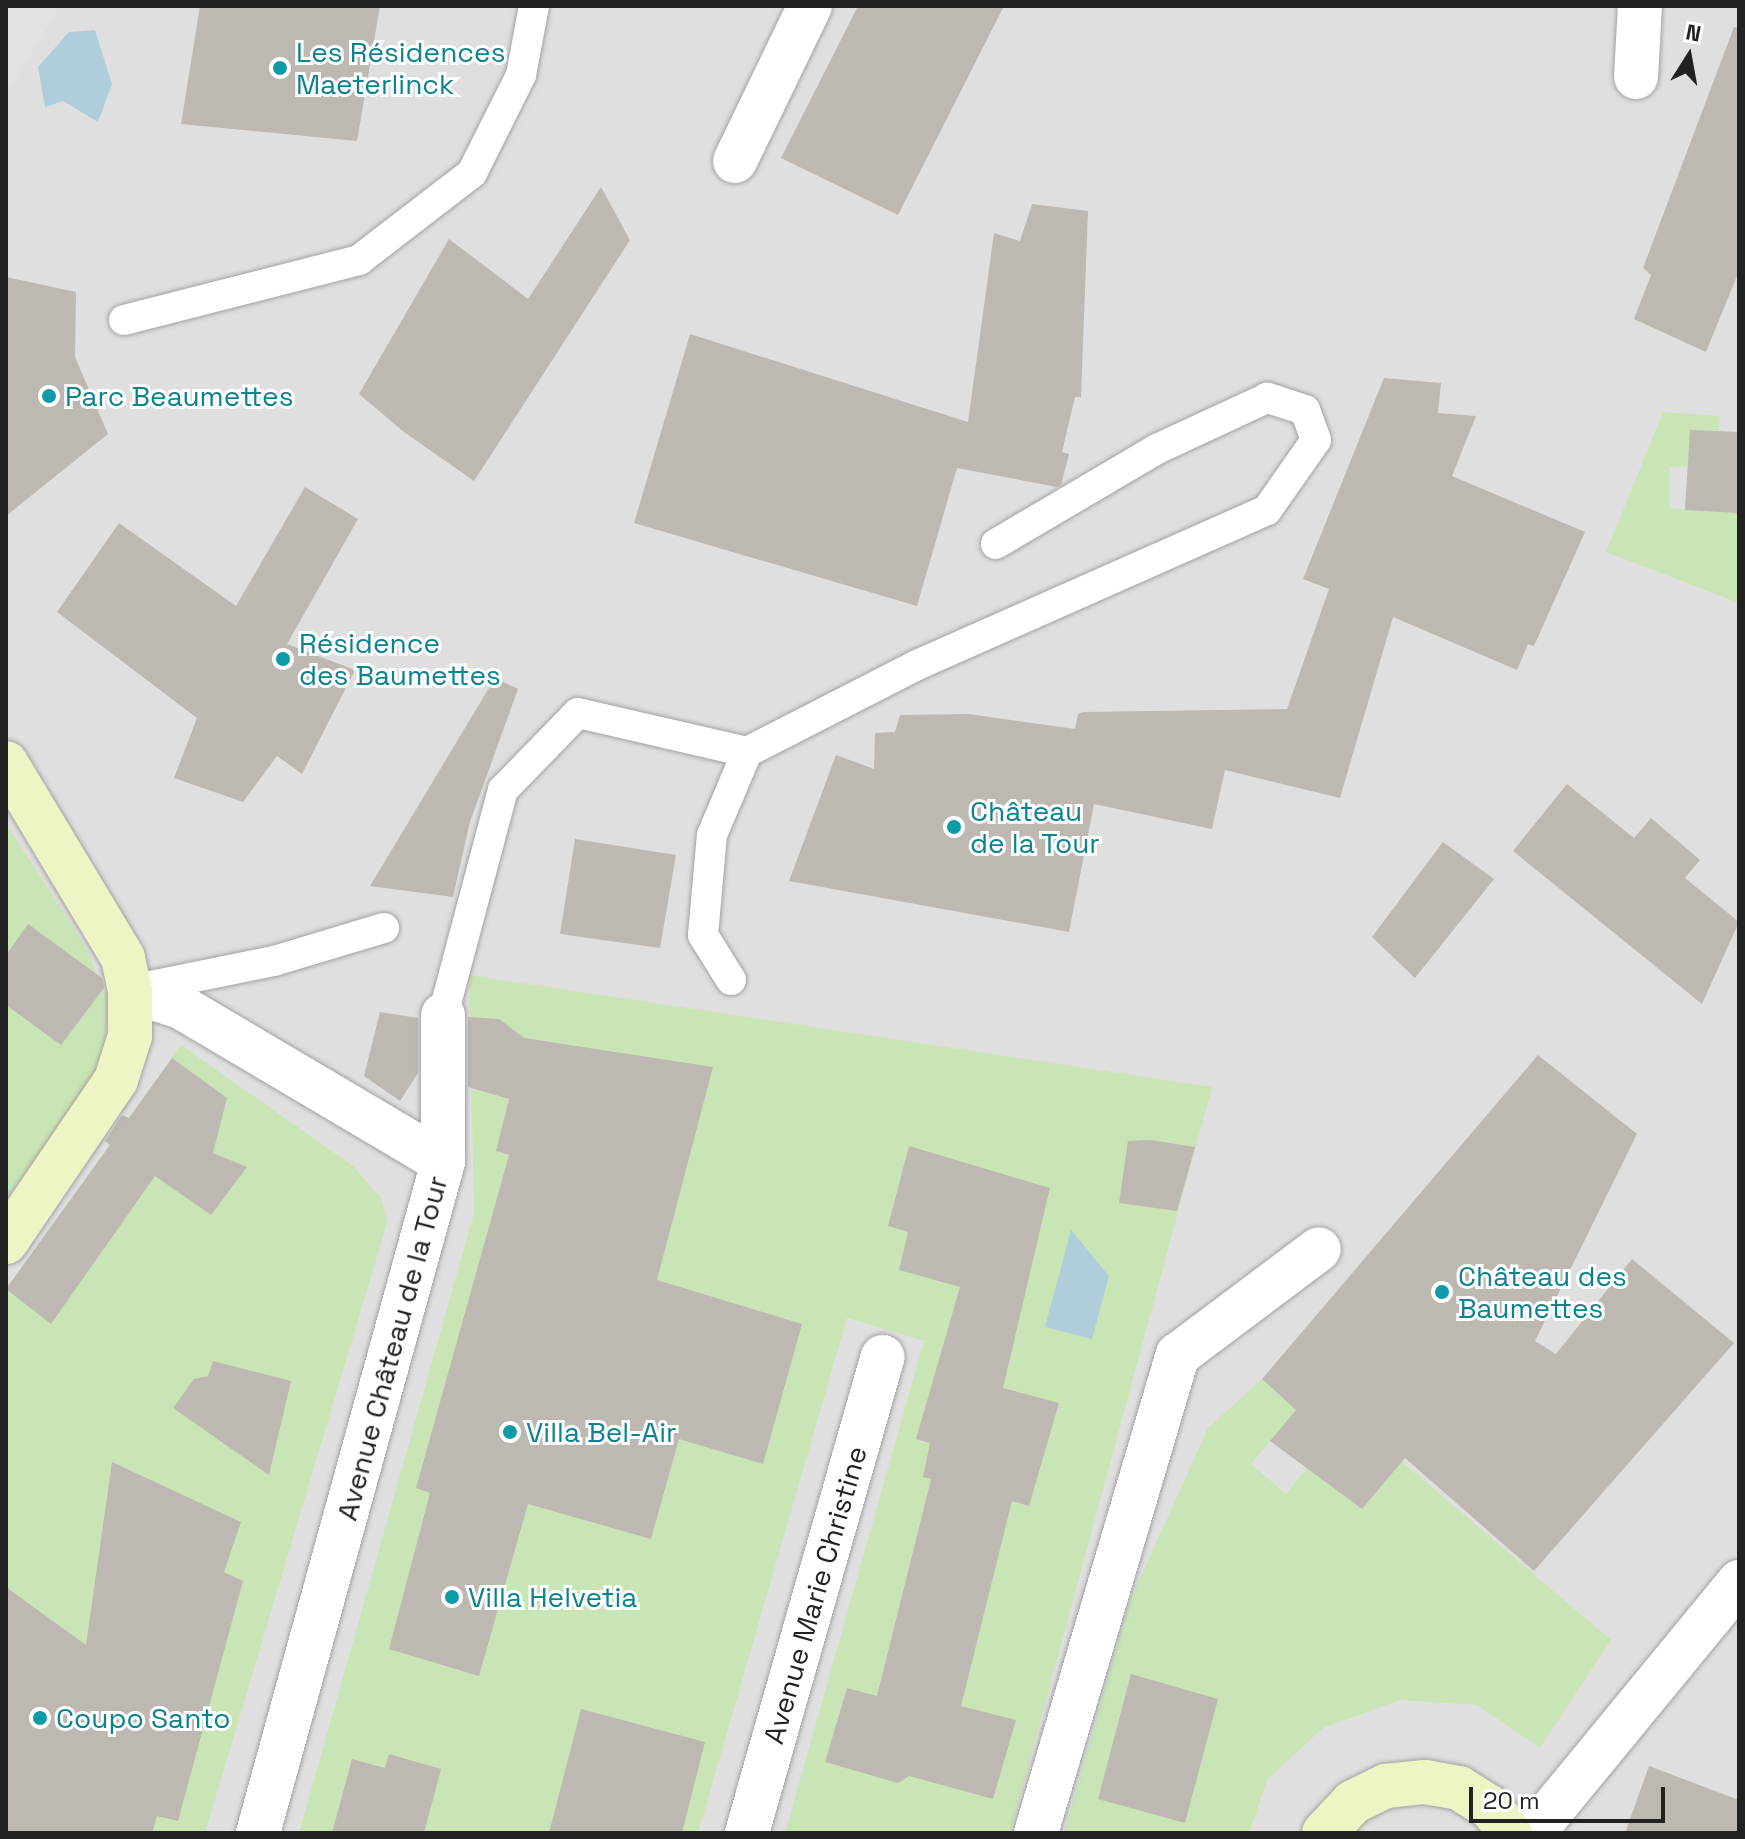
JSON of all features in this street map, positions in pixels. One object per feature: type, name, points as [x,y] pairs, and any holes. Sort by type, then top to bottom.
[{"type":"street","points":[[735,161],[810,6]]},
{"type":"street","points":[[1636,77],[1640,6]]},
{"type":"street","points":[[6,763],[123,958],[130,991],[130,1036],[116,1080],[6,1242]]},
{"type":"street","name":"Avenue Château de la Tour","points":[[130,991],[181,1007],[443,1162],[258,1833]]},
{"type":"street","points":[[443,1015],[443,1162]]},
{"type":"street","points":[[1036,1833],[1178,1355],[1319,1249]]},
{"type":"street","name":"Avenue Marie Christine","points":[[747,1833],[883,1357]]},
{"type":"street","points":[[1528,1833],[1547,1816],[1739,1582]]},
{"type":"street","points":[[1324,1833],[1353,1802],[1386,1786],[1425,1782],[1459,1788],[1492,1809],[1510,1833]]},
{"type":"lane","points":[[124,320],[359,260],[472,173],[521,75],[534,6]]},
{"type":"lane","points":[[731,980],[703,935],[712,835],[747,752],[915,666],[1267,510],[1316,440],[1305,410],[1267,398],[1157,449],[996,544]]},
{"type":"lane","points":[[443,1015],[503,790],[578,713],[747,752]]},
{"type":"lane","points":[[130,991],[274,961],[384,928]]},
{"type":"shaded area","points":[[6,6],[1739,6],[1739,1833],[6,1833]]},
{"type":"shaded area","points":[[6,6],[60,6],[6,94]]},
{"type":"green space","points":[[1663,412],[1720,416],[1719,431],[1691,430],[1688,467],[1670,466],[1669,508],[1739,513],[1739,603],[1606,552]]},
{"type":"green space","points":[[6,823],[85,946],[109,1001],[102,1067],[6,1203]]},
{"type":"green space","points":[[469,975],[1212,1087],[1010,1833],[785,1833],[924,1341],[847,1318],[698,1833],[299,1833],[474,1213]]},
{"type":"green space","points":[[181,1045],[353,1166],[381,1198],[387,1223],[205,1833],[6,1833],[6,1289]]},
{"type":"green space","points":[[1262,1379],[1296,1410],[1251,1464],[1286,1494],[1307,1468],[1362,1509],[1402,1462],[1611,1640],[1540,1748],[1477,1705],[1400,1700],[1323,1728],[1267,1780],[1249,1833],[1064,1833],[1129,1603],[1208,1428]]},
{"type":"water","points":[[95,30],[112,84],[98,122],[63,101],[45,107],[38,67],[69,32]]},
{"type":"water","points":[[1071,1230],[1109,1276],[1092,1339],[1045,1327]]},
{"type":"building","name":"Les Résidences Maeterlinck","points":[[200,6],[380,6],[357,141],[181,124]]},
{"type":"building","points":[[858,6],[1004,6],[898,215],[781,158]]},
{"type":"building","points":[[1734,27],[1739,28],[1739,271],[1706,352],[1634,319],[1651,275],[1643,268]]},
{"type":"building","points":[[601,187],[630,240],[474,481],[404,432],[359,394],[449,239],[528,299]]},
{"type":"building","points":[[1032,204],[1088,211],[1081,397],[1075,397],[1062,452],[1069,454],[1061,485],[1057,487],[957,468],[917,606],[634,523],[690,334],[968,422],[994,233],[1020,241]]},
{"type":"building","name":"Parc Beaumettes","points":[[6,277],[76,292],[75,357],[108,434],[6,516]]},
{"type":"building","points":[[1384,378],[1441,383],[1438,413],[1476,416],[1452,476],[1585,532],[1534,646],[1528,644],[1517,670],[1393,617],[1340,798],[1225,770],[1212,829],[1094,804],[1069,932],[789,881],[836,755],[874,769],[875,733],[895,732],[900,715],[968,714],[1075,729],[1078,714],[1084,712],[1287,709],[1329,589],[1303,579]]},
{"type":"building","points":[[1690,430],[1739,432],[1739,513],[1685,510]]},
{"type":"building","points":[[305,487],[358,519],[287,644],[355,670],[302,774],[277,756],[243,802],[174,778],[197,718],[57,612],[119,523],[236,606]]},
{"type":"building","points":[[495,678],[518,689],[470,822],[453,897],[370,886]]},
{"type":"building","points":[[1567,784],[1634,838],[1651,818],[1700,860],[1685,878],[1739,922],[1702,1004],[1513,851]]},
{"type":"building","points":[[575,839],[676,855],[660,948],[560,934]]},
{"type":"building","points":[[1443,842],[1494,879],[1415,978],[1372,937]]},
{"type":"building","points":[[28,924],[102,978],[104,988],[61,1045],[6,1005],[6,955]]},
{"type":"building","points":[[380,1012],[418,1018],[418,1073],[400,1101],[364,1076]]},
{"type":"building","points":[[468,1017],[499,1019],[524,1038],[713,1067],[657,1280],[802,1324],[763,1464],[679,1439],[651,1539],[528,1504],[479,1676],[389,1649],[430,1493],[416,1488],[509,1155],[496,1151],[509,1099],[468,1087]]},
{"type":"building","points":[[1538,1055],[1637,1134],[1535,1341],[1556,1354],[1632,1259],[1734,1343],[1534,1571],[1405,1458],[1362,1509],[1270,1441],[1296,1410],[1262,1379]]},
{"type":"building","points":[[172,1058],[227,1098],[213,1153],[247,1167],[211,1215],[155,1176],[51,1324],[6,1289],[110,1145],[105,1141],[122,1115],[129,1118]]},
{"type":"building","points":[[1151,1140],[1195,1147],[1177,1211],[1119,1203],[1128,1141]]},
{"type":"building","points":[[909,1146],[1050,1188],[1003,1388],[1059,1403],[1029,1506],[1012,1501],[961,1706],[1016,1720],[993,1799],[909,1776],[898,1783],[825,1762],[847,1688],[877,1696],[931,1479],[923,1477],[930,1443],[916,1439],[960,1287],[899,1270],[908,1232],[888,1226]]},
{"type":"building","points":[[213,1361],[291,1381],[269,1475],[173,1408],[194,1379],[208,1376]]},
{"type":"building","points":[[112,1462],[241,1522],[224,1572],[243,1581],[178,1821],[157,1816],[152,1833],[6,1833],[6,1587],[86,1645]]},
{"type":"building","points":[[1131,1674],[1218,1699],[1185,1823],[1098,1799]]},
{"type":"building","points":[[581,1709],[705,1742],[682,1833],[549,1833]]},
{"type":"building","points":[[389,1754],[441,1769],[424,1833],[332,1833],[352,1759],[385,1768]]},
{"type":"building","points":[[1649,1766],[1739,1800],[1739,1833],[1625,1833]]},
{"type":"place","name":"Les Résidences Maeterlinck","points":[[280,68]]},
{"type":"place","name":"Parc Beaumettes","points":[[49,396]]},
{"type":"place","name":"Résidence des Baumettes","points":[[283,659]]},
{"type":"place","name":"Château de la Tour","points":[[954,827]]},
{"type":"place","name":"Château des Baumettes","points":[[1442,1292]]},
{"type":"place","name":"Villa Bel-Air","points":[[510,1432]]},
{"type":"place","name":"Villa Helvetia","points":[[452,1597]]},
{"type":"place","name":"Coupo Santo","points":[[40,1718]]}]
